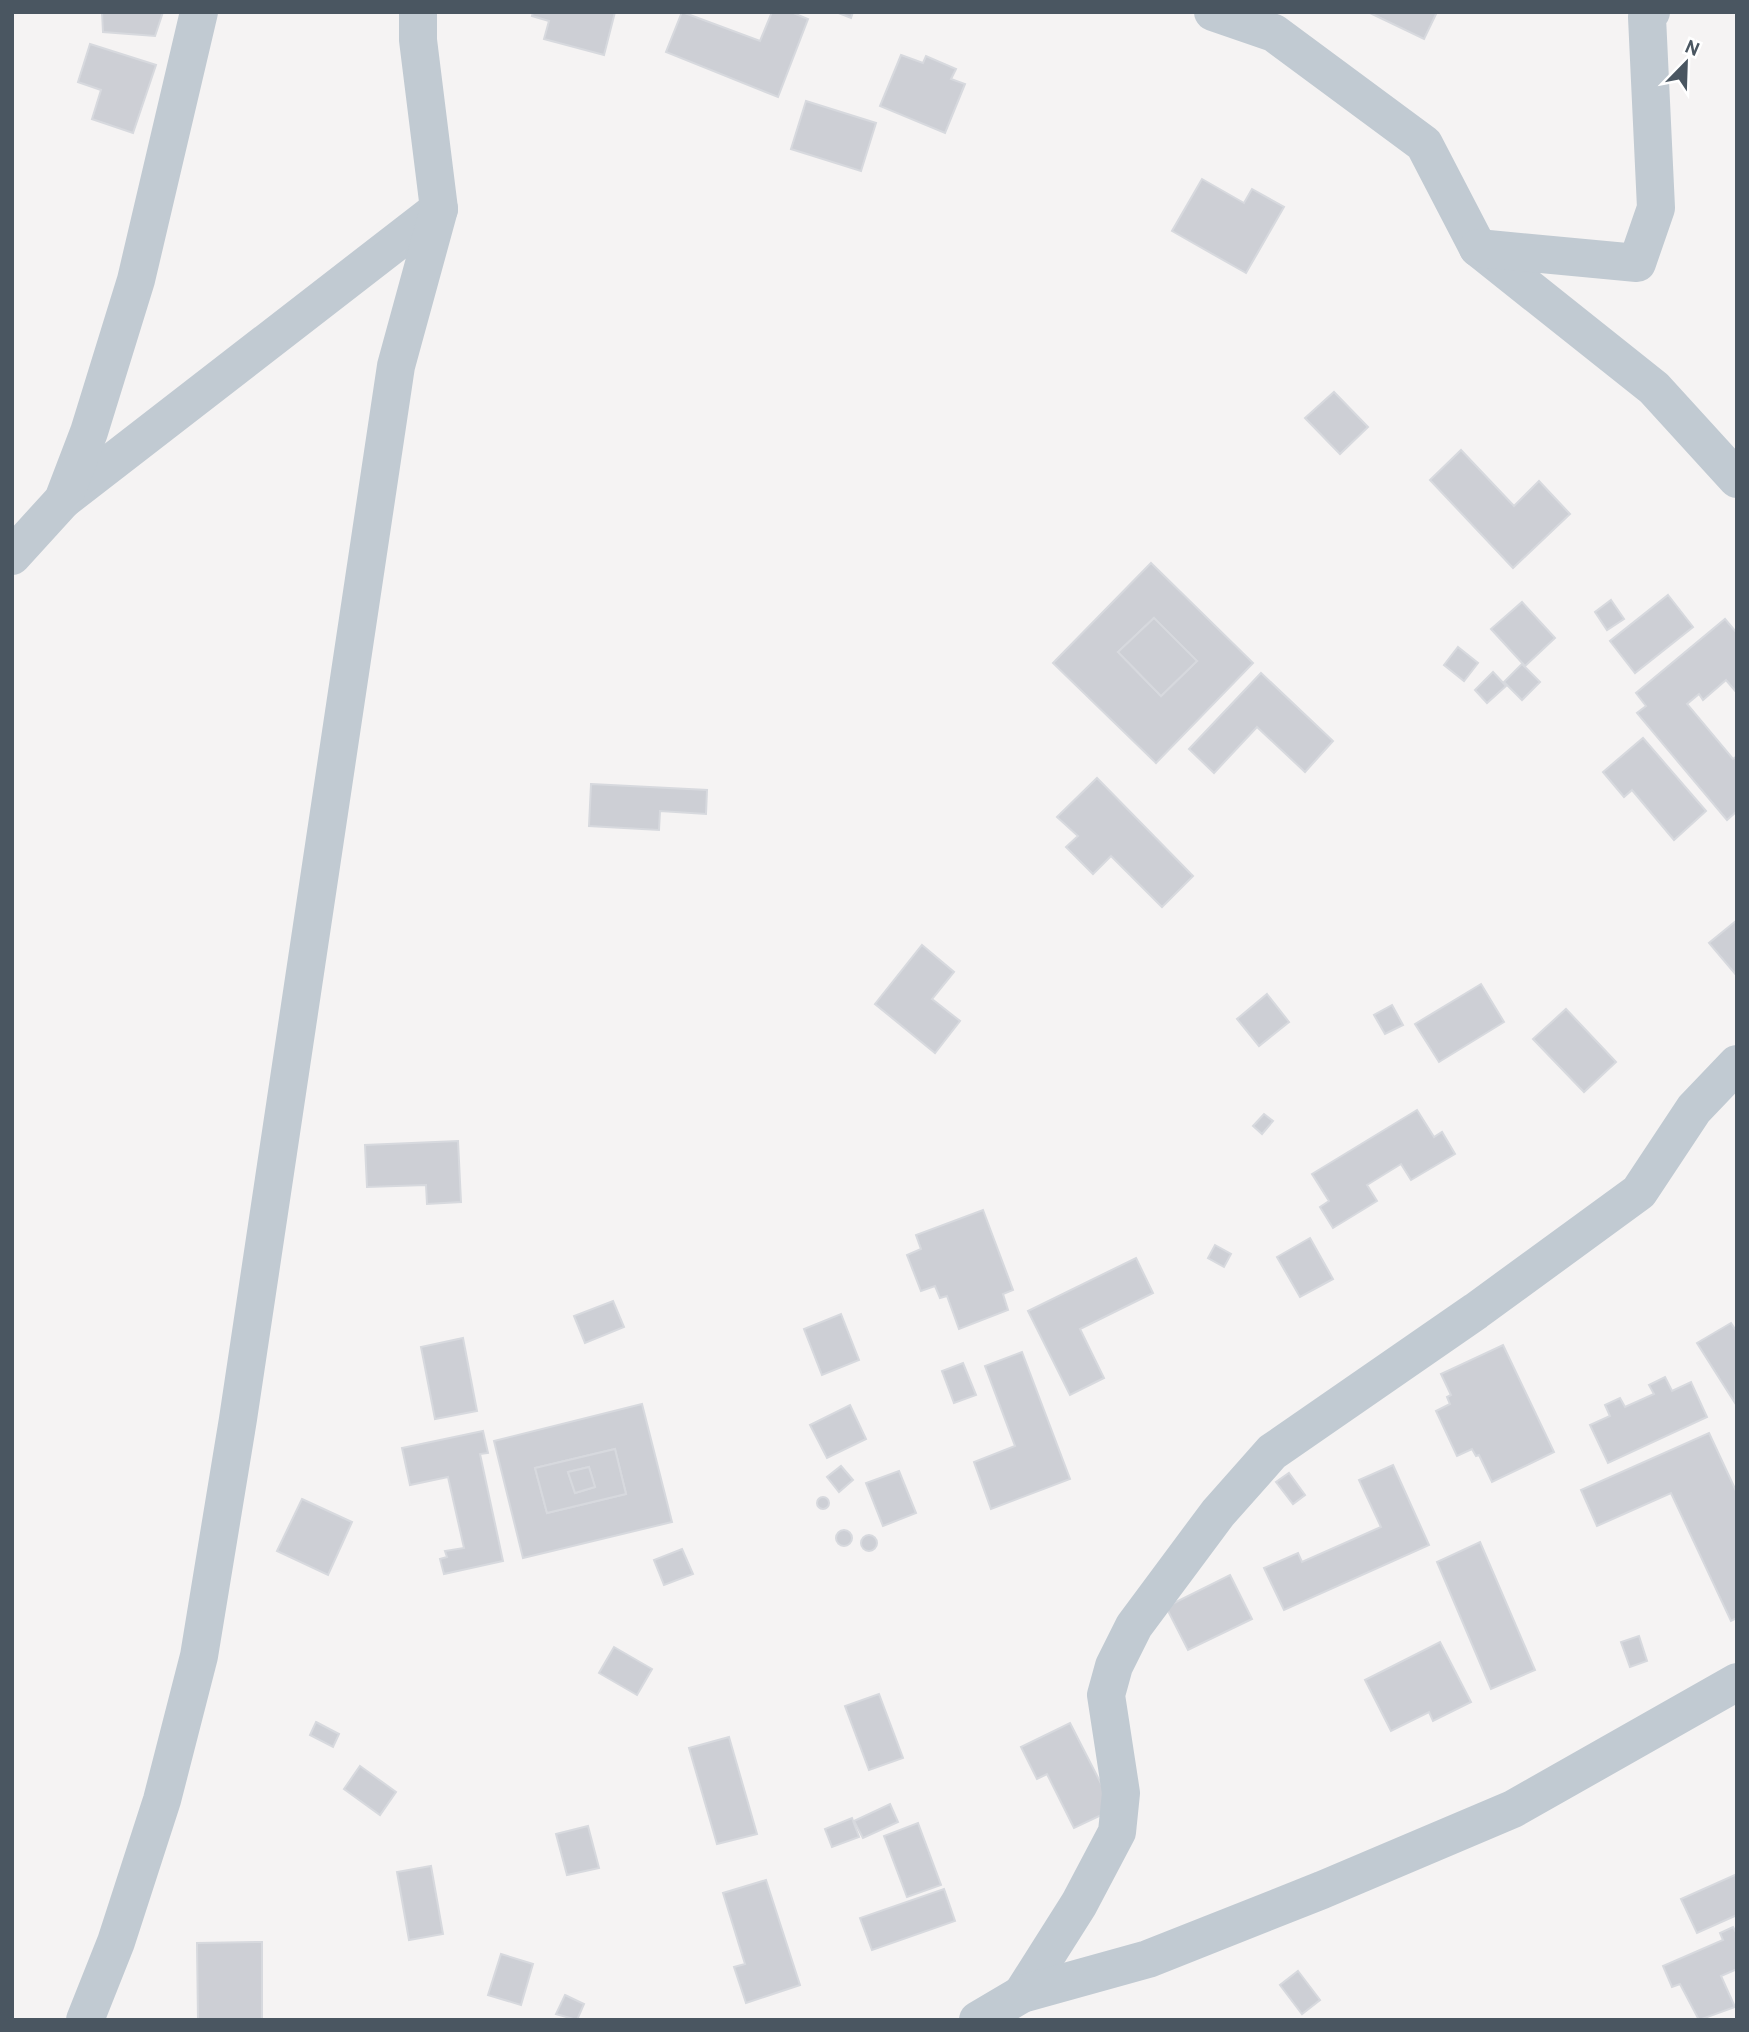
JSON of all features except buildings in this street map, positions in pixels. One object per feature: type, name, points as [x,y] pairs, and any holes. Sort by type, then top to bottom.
[{"type":"street","points":[[63,500],[89,432],[136,280],[199,12]]},
{"type":"street","points":[[85,2020],[116,1942],[162,1800],[198,1656],[237,1419],[396,366],[439,209],[418,40],[418,12]]},
{"type":"street","points":[[1213,12],[1274,33],[1424,144],[1478,248],[1654,388],[1737,478]]},
{"type":"street","points":[[1478,248],[1637,263],[1657,208],[1648,66],[1647,17],[1651,12]]},
{"type":"street","points":[[12,556],[63,500],[439,209]]},
{"type":"street","points":[[1022,1994],[1079,1904],[1117,1832],[1121,1793],[1106,1695],[1114,1666],[1134,1626],[1218,1513],[1272,1452],[1476,1311],[1639,1192],[1694,1109],[1737,1064]]},
{"type":"street","points":[[978,2020],[1022,1994],[1148,1959],[1322,1890],[1513,1809],[1737,1682]]}]
